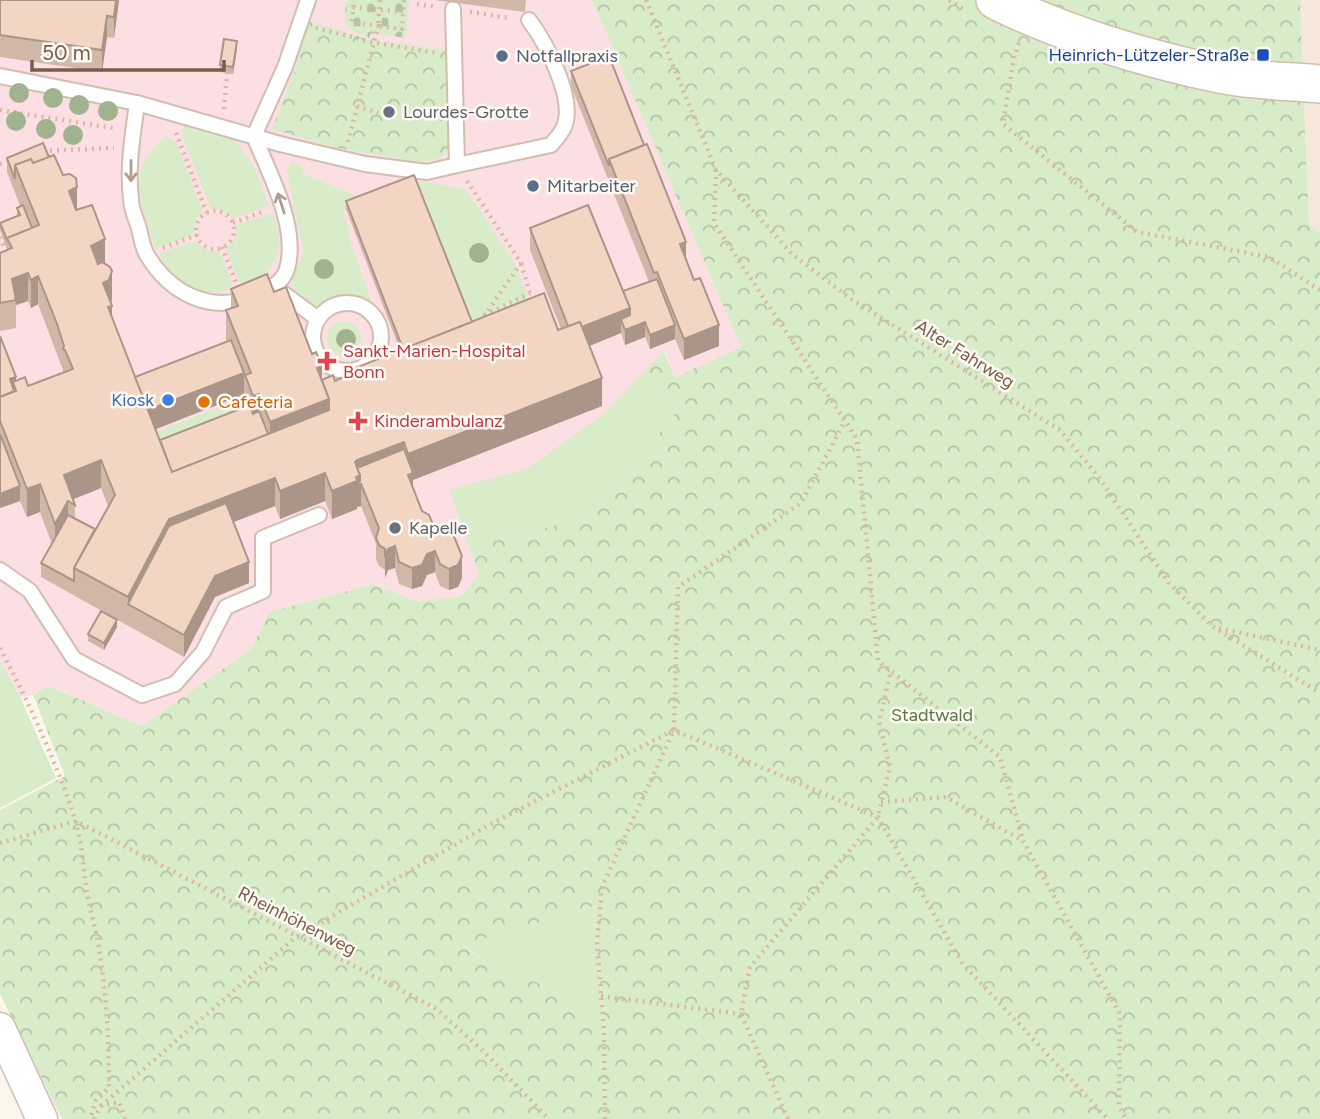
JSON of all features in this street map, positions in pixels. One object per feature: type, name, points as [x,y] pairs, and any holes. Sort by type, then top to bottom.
[{"type":"street","points":[[996,0],[1040,21],[1069,31],[1220,75],[1320,84]]},
{"type":"street","points":[[0,1028],[42,1119]]},
{"type":"lane","points":[[254,135],[267,111],[308,0]]},
{"type":"lane","points":[[453,9],[457,165]]},
{"type":"lane","points":[[0,76],[137,103],[344,159],[427,172],[551,145],[564,127],[567,105],[557,72],[540,34],[529,20]]},
{"type":"lane","points":[[137,103],[130,161],[131,201],[146,254],[180,293],[204,302],[221,304],[243,300],[275,287],[287,270],[289,240],[282,205],[254,135]]},
{"type":"lane","points":[[275,287],[318,319]]},
{"type":"lane","points":[[346,303],[367,310],[380,328],[379,349],[373,359],[354,370],[332,368],[323,362],[313,341],[318,319],[335,305],[346,303]]},
{"type":"lane","points":[[0,570],[30,591],[74,659],[142,695],[176,684],[203,652],[226,607],[263,592],[264,538],[319,515]]},
{"type":"path","points":[[354,0],[352,22],[402,29],[404,0]]},
{"type":"path","points":[[344,159],[372,42],[377,33],[380,0]]},
{"type":"path","name":"Alter Fahrweg","points":[[646,0],[716,170],[792,254],[851,299],[1060,430],[1100,479],[1169,583],[1212,626],[1320,692]]},
{"type":"path","points":[[353,7],[403,12]]},
{"type":"path","points":[[301,25],[372,42],[454,54]]},
{"type":"path","points":[[1021,37],[1014,58],[1003,124],[1138,232],[1269,257],[1320,290]]},
{"type":"path","points":[[223,128],[227,73]]},
{"type":"path","points":[[357,106],[378,113]]},
{"type":"path","points":[[0,110],[113,128],[118,135]]},
{"type":"path","points":[[167,113],[208,213]]},
{"type":"path","points":[[33,154],[44,150],[119,148]]},
{"type":"path","points":[[0,164],[22,157]]},
{"type":"path","points":[[457,165],[520,263],[535,312]]},
{"type":"path","points":[[716,170],[714,223],[857,439],[878,661],[1000,757],[1023,841],[1120,1014],[1119,1106],[1126,1119]]},
{"type":"path","points":[[233,223],[282,205]]},
{"type":"path","points":[[208,213],[222,213],[233,223],[232,237],[222,247],[210,248],[200,241],[197,235],[198,222],[208,213]]},
{"type":"path","points":[[146,254],[197,235]]},
{"type":"path","points":[[0,237],[9,264]]},
{"type":"path","points":[[222,247],[243,300]]},
{"type":"path","points":[[520,263],[485,315],[530,293]]},
{"type":"path","points":[[532,300],[541,300]]},
{"type":"path","points":[[605,1119],[597,943],[602,887],[674,730],[678,587],[801,503],[845,421]]},
{"type":"path","points":[[1212,626],[1320,650]]},
{"type":"path","points":[[0,648],[29,703],[76,821],[83,856],[100,953],[108,1031],[109,1088],[96,1100],[92,1119]]},
{"type":"path","points":[[788,1119],[741,1014],[750,967],[878,817],[890,768],[879,722],[891,671]]},
{"type":"path","points":[[674,730],[878,817],[962,963],[1108,1119]]},
{"type":"path","points":[[92,1119],[101,1106],[296,937],[489,825],[674,730]]},
{"type":"path","points":[[881,802],[946,797],[1023,841]]},
{"type":"path","points":[[0,844],[76,821]]},
{"type":"path","name":"Rheinhöhenweg","points":[[76,821],[437,1009],[549,1119]]},
{"type":"path","points":[[601,996],[741,1014]]},
{"type":"path","points":[[101,1106],[119,1102],[125,1119]]},
{"type":"shaded area","name":"Sankt-Marien-Hospital Bonn","points":[[0,0],[592,0],[741,347],[675,377],[665,351],[644,371],[678,410],[595,515],[470,548],[479,574],[461,596],[416,601],[373,584],[269,612],[251,649],[142,726],[50,686],[33,695],[20,697],[0,661]]},
{"type":"shaded area","points":[[1300,0],[1320,0],[1320,233],[1309,224]]},
{"type":"green space","points":[[347,0],[409,0],[406,38],[371,33],[369,38],[355,32],[346,20]]},
{"type":"green space","name":"Stadtwald","points":[[592,0],[1300,0],[1309,224],[1320,233],[1320,1119],[62,1119],[0,994],[0,810],[65,776],[33,695],[49,686],[142,726],[251,649],[269,612],[373,584],[416,601],[461,596],[479,574],[469,548],[595,515],[678,410],[644,371],[664,351],[675,377],[741,347]],"holes":[[[594,906],[604,1031],[544,985],[490,966],[463,945]]]},
{"type":"green space","points":[[309,21],[369,40],[449,50],[450,148],[441,158],[420,162],[338,148],[272,129],[294,73]]},
{"type":"green space","points":[[192,125],[232,137],[252,163],[269,205],[233,219],[225,211],[211,208],[182,137],[184,126]]},
{"type":"green space","points":[[166,136],[176,142],[203,212],[195,220],[193,235],[156,249],[142,203],[140,175],[144,162]]},
{"type":"green space","points":[[291,162],[301,165],[304,174],[361,198],[363,202],[343,211],[350,233],[348,235],[374,309],[347,299],[310,304],[296,291],[292,276],[303,251],[287,171]]},
{"type":"green space","points":[[418,181],[466,189],[515,264],[530,303],[475,326]]},
{"type":"green space","points":[[273,213],[279,240],[273,264],[255,280],[239,282],[226,248],[235,238],[236,225]]},
{"type":"green space","points":[[194,241],[206,250],[219,251],[232,282],[228,290],[205,292],[187,286],[172,273],[159,254]]},
{"type":"green space","points":[[344,321],[356,326],[361,338],[356,350],[344,355],[332,350],[327,338],[332,326]]},
{"type":"green space","points":[[644,371],[678,410],[595,515],[469,548],[450,490],[528,468],[602,415]]},
{"type":"green space","points":[[230,403],[240,429],[163,459],[153,433]]},
{"type":"green space","points":[[0,661],[20,697],[56,778],[0,808]]},
{"type":"green space","points":[[594,906],[604,1032],[544,985],[490,966],[463,944]]},
{"type":"building","points":[[0,0],[116,0],[114,17],[107,16],[102,50],[0,35]]},
{"type":"building","points":[[224,39],[237,41],[233,67],[220,65]]},
{"type":"building","points":[[609,56],[644,145],[609,159],[609,166],[571,71]]},
{"type":"building","points":[[43,143],[49,157],[33,163],[31,159],[15,165],[15,179],[7,158]]},
{"type":"building","points":[[647,144],[686,242],[680,244],[694,280],[700,278],[719,325],[684,339],[657,272],[654,273],[609,159]]},
{"type":"building","points":[[54,155],[63,175],[70,174],[76,178],[77,187],[69,191],[76,210],[92,205],[105,239],[91,246],[98,264],[102,262],[112,271],[109,280],[103,283],[112,306],[108,307],[172,472],[329,410],[329,399],[322,380],[333,375],[335,381],[346,376],[345,372],[544,293],[558,330],[580,322],[602,378],[408,454],[404,442],[357,460],[355,462],[360,475],[356,477],[357,481],[332,491],[325,473],[280,491],[275,478],[169,519],[128,597],[74,568],[115,495],[101,460],[64,475],[75,505],[68,501],[55,524],[40,484],[27,489],[0,421],[0,397],[16,391],[13,382],[25,377],[28,386],[73,369],[63,349],[57,324],[38,276],[31,280],[28,273],[12,279],[16,300],[0,303],[0,253],[12,248],[7,238],[39,225],[15,165],[31,159],[33,163]]},
{"type":"building","points":[[414,175],[472,322],[403,349],[346,201]]},
{"type":"building","points":[[23,205],[32,228],[7,240],[0,223],[20,215],[17,208]]},
{"type":"building","points":[[588,205],[630,308],[582,327],[580,322],[568,326],[530,228]]},
{"type":"building","points":[[267,274],[274,292],[286,287],[312,354],[316,352],[322,366],[317,368],[329,399],[270,422],[259,394],[253,396],[245,375],[251,373],[226,310],[238,306],[231,289]]},
{"type":"building","points":[[657,279],[675,325],[650,335],[645,322],[625,330],[621,319],[630,315],[630,308],[623,291]]},
{"type":"building","points":[[0,336],[16,377],[10,379],[14,391],[0,397]]},
{"type":"building","points":[[231,340],[244,373],[148,410],[135,377]]},
{"type":"building","points":[[250,405],[253,414],[259,411],[268,434],[172,472],[160,440]]},
{"type":"building","points":[[0,434],[20,486],[0,494]]},
{"type":"building","name":"Kapelle","points":[[404,449],[413,473],[408,475],[422,511],[429,515],[433,525],[430,530],[449,524],[462,556],[458,565],[449,569],[440,564],[435,551],[427,554],[422,565],[412,568],[399,562],[395,546],[388,549],[385,557],[385,549],[379,545],[376,538],[379,528],[361,484],[357,486],[360,475],[357,468]]},
{"type":"building","points":[[226,503],[249,562],[215,576],[184,635],[128,604],[169,526]]},
{"type":"building","points":[[68,515],[95,529],[74,568],[74,581],[41,563]]},
{"type":"building","points":[[101,611],[117,620],[104,643],[88,634]]},
{"type":"place","name":"Heinrich-Lützeler-Straße","points":[[1263,55]]},
{"type":"place","name":"Notfallpraxis","points":[[502,56]]},
{"type":"place","name":"Lourdes-Grotte","points":[[389,112]]},
{"type":"place","name":"Mitarbeiter","points":[[533,186]]},
{"type":"place","name":"Sankt-Marien-Hospital Bonn","points":[[327,361]]},
{"type":"place","name":"Kiosk","points":[[168,400]]},
{"type":"place","name":"Cafeteria","points":[[204,402]]},
{"type":"place","name":"Kinderambulanz","points":[[358,421]]},
{"type":"place","name":"Kapelle","points":[[395,528]]}]
